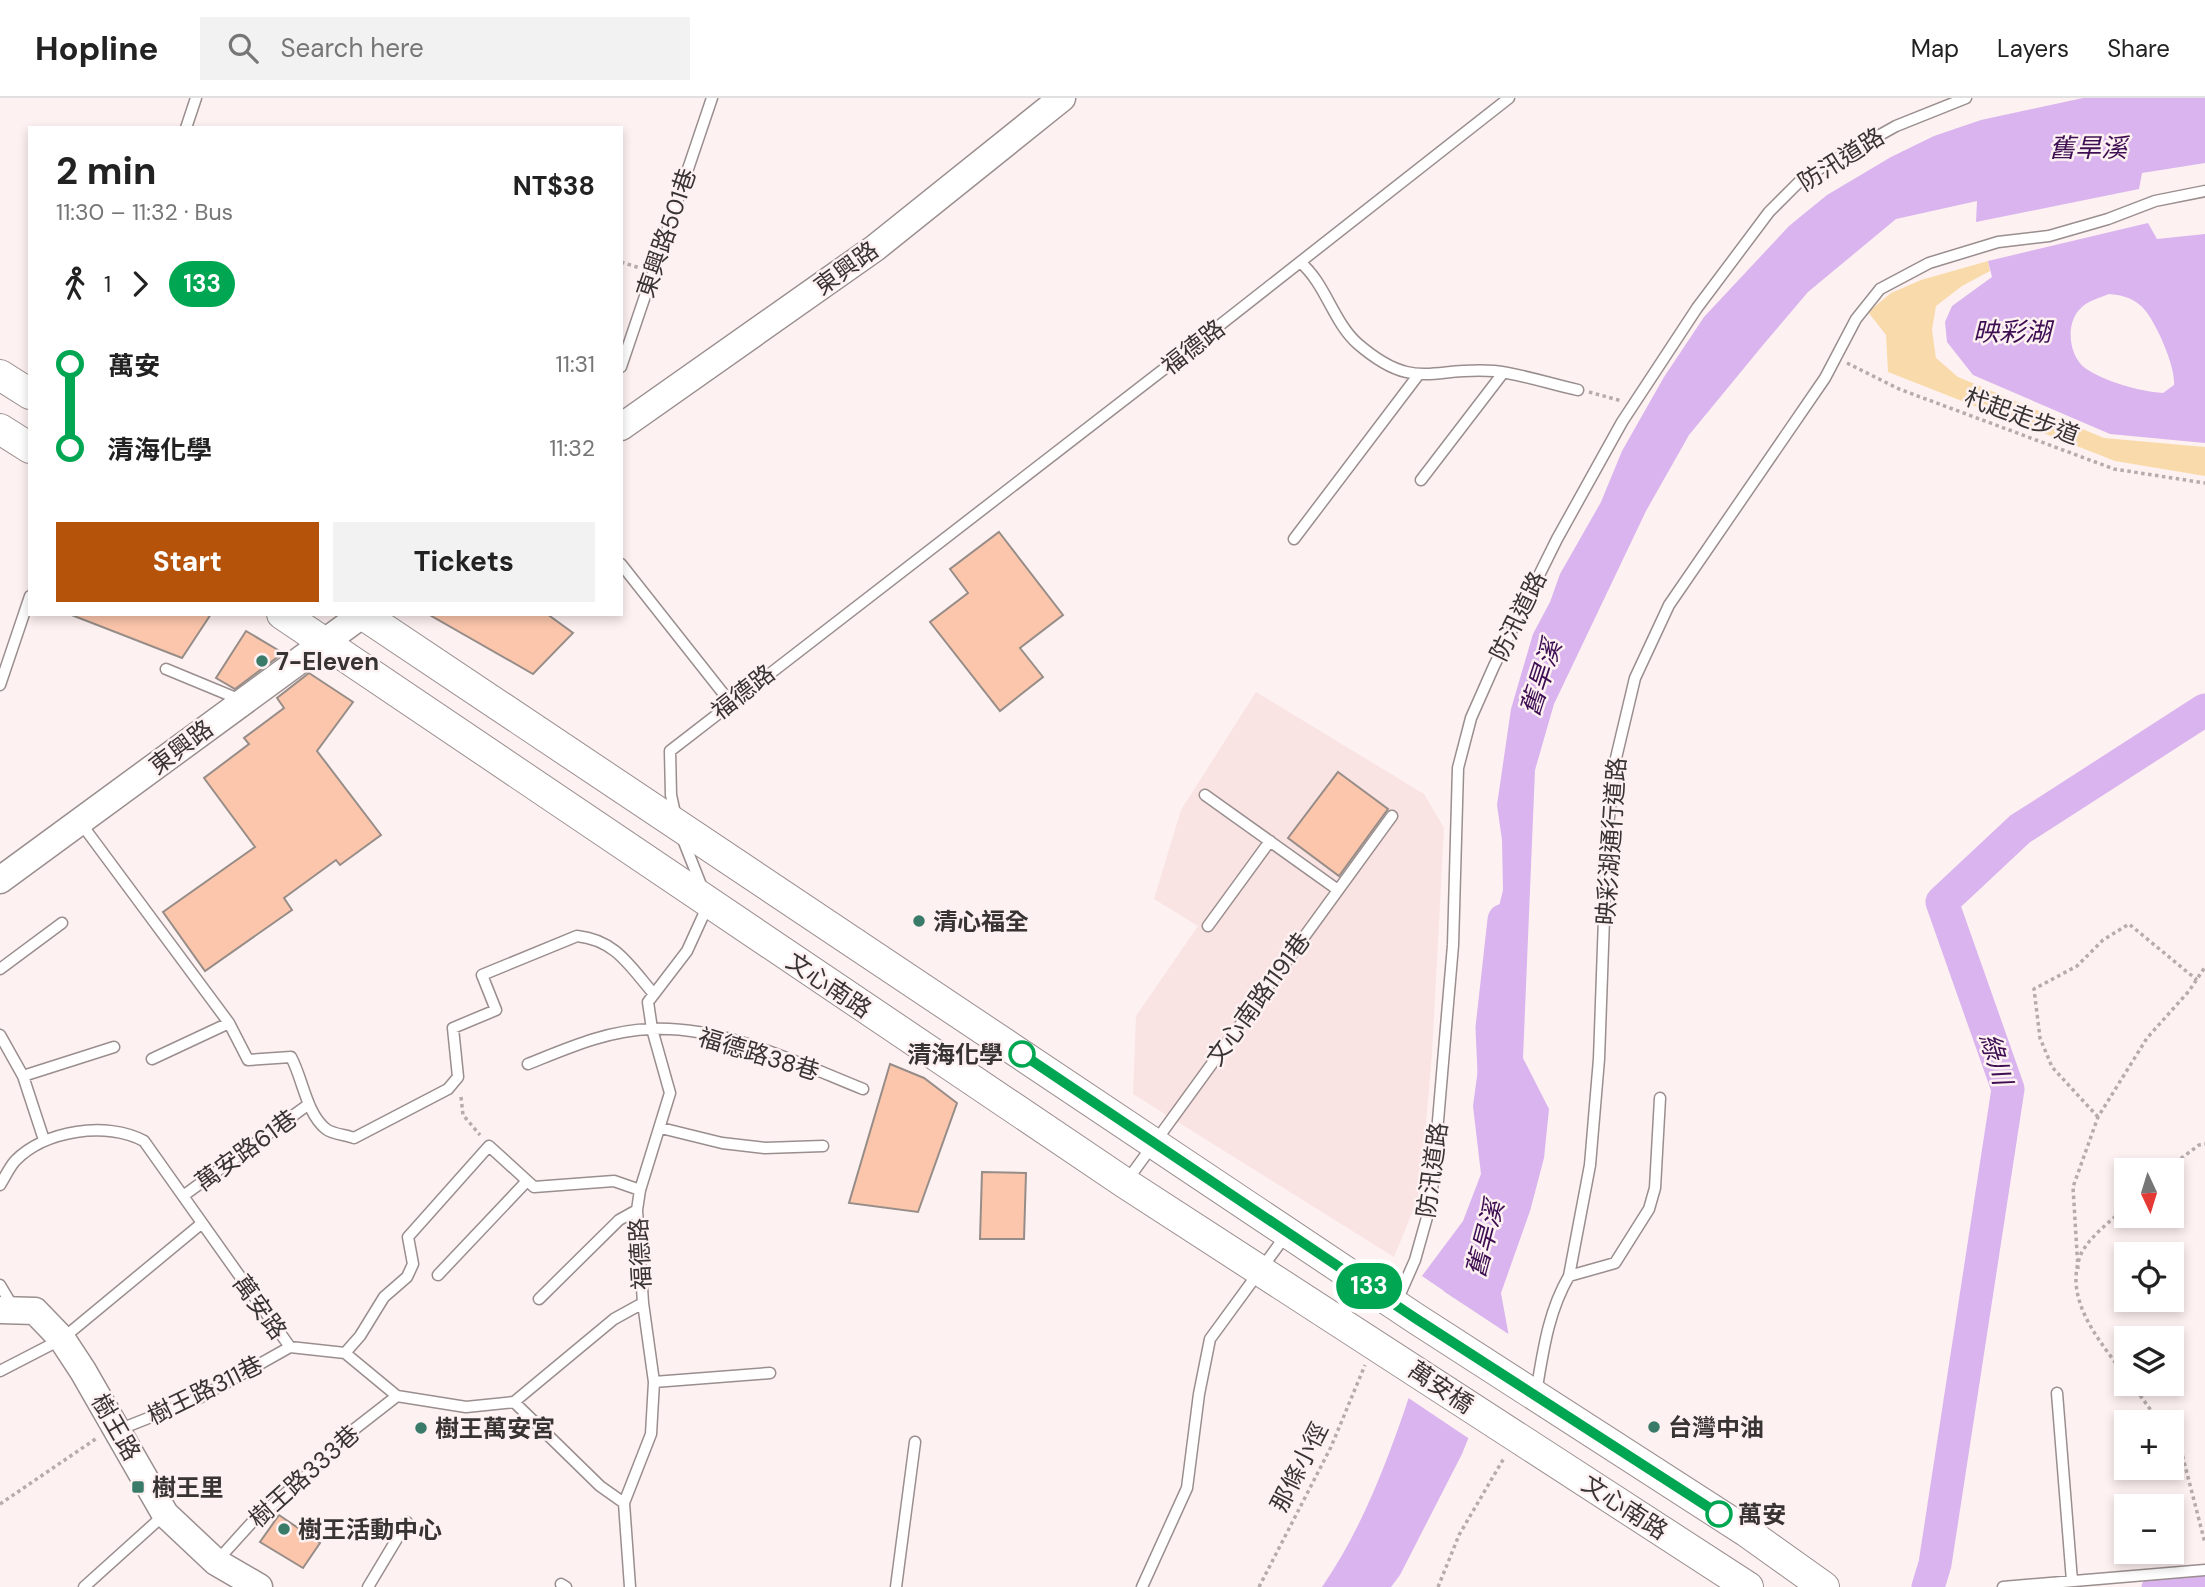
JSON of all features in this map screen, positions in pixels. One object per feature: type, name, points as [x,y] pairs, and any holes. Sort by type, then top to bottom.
[{"type":"main road","points":[[0,374],[28,393]]},
{"type":"main road","points":[[0,429],[28,447]]},
{"type":"main road","name":"文心南路","points":[[285,616],[709,905],[1261,1271],[1374,1354]]},
{"type":"main road","name":"文心南路","points":[[366,616],[679,828],[1406,1311]]},
{"type":"main road","name":"萬安橋","points":[[1406,1311],[1532,1393]]},
{"type":"main road","name":"萬安橋","points":[[1374,1354],[1504,1440]]},
{"type":"main road","name":"文心南路","points":[[1532,1393],[1747,1532],[1824,1587]]},
{"type":"main road","name":"文心南路","points":[[1504,1440],[1748,1587]]},
{"type":"street","name":"東興路","points":[[623,427],[875,248],[1062,98]]},
{"type":"street","name":"東興路","points":[[0,880],[360,616]]},
{"type":"street","name":"樹王路","points":[[7,1309],[35,1311],[62,1339],[118,1430],[165,1514],[216,1562],[259,1587]]},
{"type":"lane","points":[[187,126],[196,98]]},
{"type":"lane","name":"東興路501巷","points":[[623,361],[712,98]]},
{"type":"lane","name":"福德路","points":[[709,905],[679,828],[671,795],[670,751],[1509,98]]},
{"type":"lane","name":"防汛道路","points":[[1406,1311],[1415,1260],[1431,1203],[1453,945],[1458,768],[1471,718],[1557,539],[1634,404],[1721,276],[1769,212],[1803,178],[1896,126],[1966,98]]},
{"type":"lane","name":"映彩湖通行道路","points":[[1532,1393],[1557,1296],[1569,1276],[1590,1165],[1599,1059],[1607,834],[1616,758],[1635,678],[1669,605],[1825,378],[1834,355],[1856,319],[1880,289],[1929,263],[1998,242],[2049,236],[2108,219],[2155,201],[2205,191]]},
{"type":"lane","points":[[1300,262],[1315,275],[1357,343],[1401,373],[1503,373],[1578,390]]},
{"type":"lane","points":[[1421,480],[1503,373]]},
{"type":"lane","points":[[1294,539],[1419,374]]},
{"type":"lane","points":[[623,567],[730,702]]},
{"type":"lane","points":[[0,685],[28,602]]},
{"type":"lane","points":[[166,668],[243,701]]},
{"type":"lane","points":[[1205,794],[1338,890]]},
{"type":"lane","name":"文心南路1191巷","points":[[1125,1183],[1392,816]]},
{"type":"lane","points":[[80,822],[229,1023],[248,1060],[291,1057],[301,1076],[309,1104],[327,1130],[354,1138],[448,1089],[458,1077],[453,1028],[496,1010],[482,975],[576,936],[593,937],[612,946],[653,993],[687,951],[709,905]]},
{"type":"lane","points":[[1208,926],[1270,841]]},
{"type":"lane","points":[[0,969],[62,923]]},
{"type":"lane","name":"福德路","points":[[629,1587],[624,1503],[651,1434],[654,1382],[643,1303],[637,1210],[640,1190],[670,1093],[652,1029],[648,1002],[653,993]]},
{"type":"lane","points":[[152,1059],[229,1023]]},
{"type":"lane","name":"福德路38巷","points":[[528,1064],[590,1039],[652,1029],[717,1036],[863,1089]]},
{"type":"lane","points":[[0,1035],[23,1076],[44,1140]]},
{"type":"lane","points":[[23,1076],[114,1048]]},
{"type":"lane","points":[[1569,1276],[1615,1263],[1649,1209],[1655,1188],[1660,1098]]},
{"type":"lane","name":"萬安路61巷","points":[[183,1196],[309,1104]]},
{"type":"lane","points":[[661,1128],[722,1143],[765,1149],[823,1146]]},
{"type":"lane","name":"萬安路","points":[[0,1185],[15,1161],[44,1140],[104,1129],[128,1133],[144,1141],[290,1347],[345,1353]]},
{"type":"lane","points":[[640,1190],[614,1181],[534,1187],[489,1146],[408,1237],[413,1264],[407,1278],[384,1297],[360,1336],[345,1353],[397,1396],[466,1408],[514,1402],[614,1319],[643,1303]]},
{"type":"lane","points":[[438,1275],[526,1182]]},
{"type":"lane","points":[[539,1299],[619,1220],[637,1210]]},
{"type":"lane","points":[[0,1371],[62,1339],[201,1224]]},
{"type":"lane","points":[[1142,1587],[1186,1488],[1199,1394],[1210,1339],[1287,1232]]},
{"type":"lane","points":[[0,1285],[7,1309]]},
{"type":"lane","name":"樹王路311巷","points":[[118,1430],[199,1398],[290,1347]]},
{"type":"lane","points":[[654,1382],[770,1373]]},
{"type":"lane","points":[[2057,1393],[2072,1581]]},
{"type":"lane","name":"樹王路333巷","points":[[216,1562],[254,1520],[314,1469],[352,1432],[397,1396]]},
{"type":"lane","points":[[514,1402],[600,1486],[624,1503]]},
{"type":"lane","points":[[896,1587],[915,1442]]},
{"type":"lane","points":[[84,1587],[165,1514]]},
{"type":"lane","points":[[368,1587],[407,1522]]},
{"type":"lane","points":[[2003,1587],[2205,1570]]},
{"type":"path","points":[[623,263],[652,272]]},
{"type":"path","name":"杙起走步道","points":[[1834,355],[1899,389],[2114,469],[2205,483]]},
{"type":"path","points":[[1578,390],[1634,404]]},
{"type":"path","points":[[2098,1117],[2052,1067],[2040,1038],[2034,989],[2077,966],[2103,940],[2129,924],[2197,980]]},
{"type":"path","points":[[2078,1269],[2073,1186],[2098,1117],[2147,1038],[2205,967]]},
{"type":"path","points":[[458,1077],[463,1115],[489,1146]]},
{"type":"path","points":[[2182,1158],[2199,1145],[2205,1144]]},
{"type":"path","points":[[2114,1219],[2081,1254],[2075,1287],[2088,1324],[2114,1360]]},
{"type":"path","name":"那條小徑","points":[[1259,1587],[1331,1447],[1374,1354]]},
{"type":"path","points":[[0,1504],[102,1435],[118,1430]]},
{"type":"path","points":[[1438,1587],[1459,1535],[1504,1440]]},
{"type":"path","points":[[2184,1462],[2205,1543]]},
{"type":"shaded area","points":[[1988,261],[1990,271],[1962,286],[1936,306],[1932,330],[1936,358],[1958,377],[2104,438],[2205,447],[2205,476],[2115,461],[1888,372],[1886,335],[1868,312],[1891,293],[1921,280]]},
{"type":"shaded area","points":[[1256,692],[1424,794],[1444,828],[1432,1054],[1420,1193],[1394,1257],[1133,1094],[1136,1016],[1198,926],[1154,899],[1181,810]]},
{"type":"water","name":"舊旱溪","points":[[2083,98],[2205,98],[2205,163],[2142,173],[2139,189],[1976,222],[1977,201],[1896,219],[1808,292],[1689,435],[1646,511],[1554,704],[1535,770],[1523,1058],[1549,1109],[1544,1158],[1530,1211],[1501,1293],[1509,1337],[1462,1454],[1400,1575],[1391,1587],[1322,1587],[1362,1518],[1378,1481],[1444,1291],[1422,1276],[1463,1221],[1481,1174],[1473,1106],[1478,1069],[1501,993],[1495,923],[1503,890],[1502,840],[1497,805],[1511,709],[1533,634],[1550,602],[1560,574],[1601,502],[1622,451],[1664,377],[1704,317],[1789,226],[1827,195],[1891,157],[1934,136],[1981,120]]},
{"type":"water","name":"映彩湖","points":[[2148,223],[2157,239],[2205,234],[2205,443],[2110,434],[1973,375],[1947,342],[1945,322],[1952,306],[1992,277],[1988,261]],"holes":[[[2109,294],[2129,298],[2140,305],[2152,320],[2168,355],[2174,377],[2174,385],[2163,393],[2133,388],[2102,378],[2085,368],[2075,356],[2071,340],[2075,315],[2083,306]]]},
{"type":"pier","points":[[1419,1275],[1513,1337],[1471,1440],[1404,1395],[1439,1292],[1419,1278]]},
{"type":"building","points":[[999,532],[1063,615],[1020,648],[1043,677],[1000,711],[930,622],[968,593],[950,569]]},
{"type":"building","points":[[74,616],[210,616],[182,658]]},
{"type":"building","points":[[432,616],[550,616],[573,633],[533,674]]},
{"type":"building","points":[[246,631],[283,653],[235,689],[216,678]]},
{"type":"building","points":[[309,673],[353,702],[317,751],[381,835],[340,865],[336,860],[284,898],[292,910],[205,971],[163,912],[255,847],[204,778],[249,744],[244,738],[284,708],[277,698]]},
{"type":"building","points":[[1338,772],[1388,809],[1339,876],[1288,838]]},
{"type":"building","points":[[890,1064],[924,1078],[957,1103],[918,1212],[849,1203]]},
{"type":"building","points":[[982,1172],[1026,1173],[1024,1239],[980,1239]]},
{"type":"building","name":"樹王活動中心","points":[[279,1515],[320,1543],[303,1568],[260,1542]]},
{"type":"waterway","name":"綠川","points":[[1928,1587],[1935,1564],[2008,1089],[1942,902],[2020,829],[2205,710]]},
{"type":"waterway","name":"舊旱溪","points":[[1494,1072],[1492,1028],[1504,920]]},
{"type":"waterway","points":[[2151,1587],[2205,1582]]},
{"type":"bus line","name":"133","points":[[1022,1054],[1415,1318],[1719,1514]]},
{"type":"place","name":"7-Eleven","points":[[262,661]]},
{"type":"place","name":"清心福全","points":[[919,921]]},
{"type":"place","name":"清海化學","points":[[1022,1054]]},
{"type":"place","name":"台灣中油","points":[[1654,1427]]},
{"type":"place","name":"樹王萬安宮","points":[[421,1428]]},
{"type":"place","name":"樹王里","points":[[138,1487]]},
{"type":"place","name":"萬安","points":[[1719,1514]]},
{"type":"place","name":"樹王活動中心","points":[[284,1529]]}]
